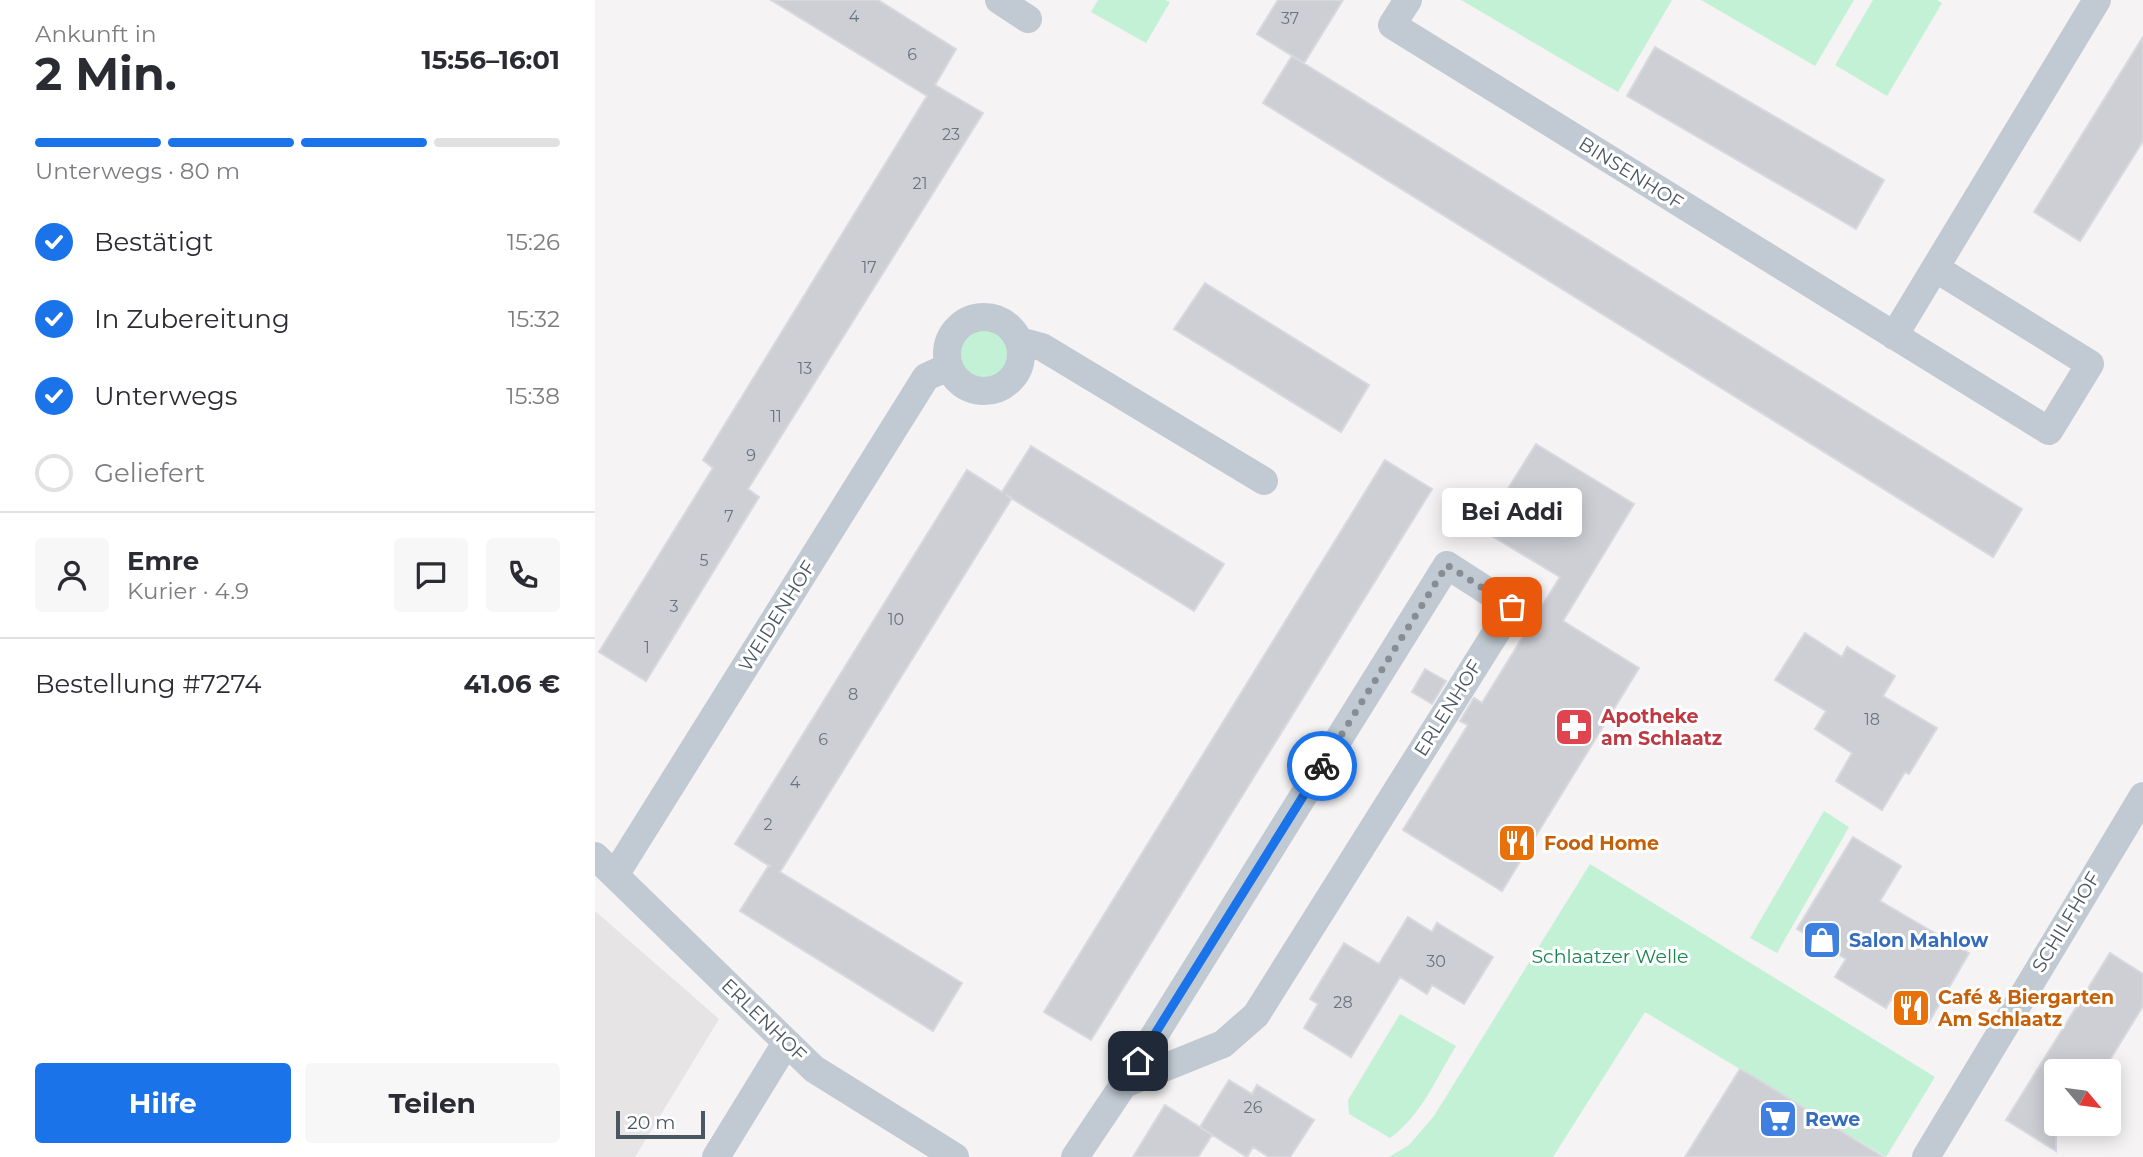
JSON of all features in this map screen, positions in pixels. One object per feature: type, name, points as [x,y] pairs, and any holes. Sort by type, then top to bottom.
[{"type":"street","points":[[999,0],[1028,19]]},
{"type":"street","name":"BINSENHOF","points":[[1408,0],[1392,25],[2049,431],[2090,364],[1935,268]]},
{"type":"street","points":[[1895,336],[2097,0]]},
{"type":"street","points":[[977,317],[998,319],[1011,328],[1019,341],[1022,355],[1018,370],[1006,385],[990,391],[973,391],[959,383],[948,367],[946,353],[951,336],[963,323],[977,317]]},
{"type":"street","points":[[1019,341],[1042,347],[1264,481]]},
{"type":"street","name":"WEIDENHOF","points":[[605,865],[926,377],[948,367]]},
{"type":"street","name":"ERLENHOF","points":[[1075,1157],[1124,1084],[1447,565],[1512,607],[1256,1016],[1223,1044],[1124,1084]]},
{"type":"street","name":"SCHILFHOF","points":[[1926,1157],[2143,796]]},
{"type":"street","name":"ERLENHOF","points":[[605,865],[814,1069],[955,1157]]},
{"type":"street","points":[[716,1157],[786,1043]]},
{"type":"shaded area","points":[[595,911],[719,1019],[635,1157],[595,1157]]},
{"type":"green space","points":[[1098,0],[1170,2],[1146,43],[1091,12]]},
{"type":"green space","points":[[1461,0],[1672,0],[1618,92]]},
{"type":"green space","points":[[1701,0],[1854,0],[1815,66]]},
{"type":"green space","points":[[1873,0],[1937,0],[1942,3],[1887,96],[1835,65]]},
{"type":"green space","points":[[985,329],[1004,336],[1011,355],[1004,374],[985,381],[966,374],[959,355],[966,336]]},
{"type":"green space","points":[[1824,811],[1849,827],[1777,953],[1750,938]]},
{"type":"green space","name":"Schlaatzer Welle","points":[[1590,864],[1935,1077],[1886,1157],[1645,1012],[1553,1157],[1389,1157],[1409,1145],[1434,1116]]},
{"type":"green space","points":[[1400,1014],[1456,1046],[1411,1119],[1390,1138],[1349,1114],[1348,1100]]},
{"type":"building","points":[[771,0],[878,0],[956,49],[935,85],[983,113],[748,489],[759,497],[646,681],[599,652],[713,468],[703,460],[927,96]]},
{"type":"building","points":[[1278,0],[1343,0],[1304,63],[1257,34]]},
{"type":"building","points":[[2143,37],[2143,141],[2080,241],[2034,212]]},
{"type":"building","points":[[1655,47],[1884,180],[1856,229],[1627,96]]},
{"type":"building","points":[[1292,56],[2022,509],[1993,557],[1263,103]]},
{"type":"building","points":[[1205,283],[1369,385],[1341,432],[1174,329]]},
{"type":"building","points":[[1536,444],[1634,504],[1563,621],[1639,668],[1502,891],[1403,830],[1468,725],[1460,721],[1474,698],[1482,703],[1560,577],[1482,530]]},
{"type":"building","points":[[1031,446],[1224,564],[1194,611],[1012,499],[780,872],[962,983],[933,1031],[740,911],[769,866],[735,844],[967,470],[1002,492]]},
{"type":"building","points":[[1385,460],[1432,489],[1091,1040],[1044,1012]]},
{"type":"building","points":[[1805,633],[1842,657],[1847,647],[1895,676],[1883,696],[1937,728],[1909,774],[1905,772],[1882,810],[1836,781],[1852,753],[1815,729],[1826,711],[1775,680]]},
{"type":"building","points":[[1425,669],[1446,681],[1432,704],[1412,692]]},
{"type":"building","points":[[1853,837],[1901,866],[1880,901],[1969,953],[1929,1022],[1891,999],[1886,1008],[1835,977],[1846,959],[1797,929]]},
{"type":"building","points":[[1408,917],[1432,932],[1437,923],[1493,957],[1464,1004],[1432,985],[1427,994],[1400,977],[1351,1057],[1304,1028],[1318,1004],[1310,999],[1344,943],[1379,964]]},
{"type":"building","points":[[2110,953],[2143,974],[2143,1006],[2110,1059],[2044,1059],[2044,1136],[2056,1136],[2056,1151],[2006,1120]]},
{"type":"building","name":"Rewe","points":[[1740,1069],[1759,1080],[1883,1157],[1685,1157]]},
{"type":"building","points":[[1229,1080],[1252,1094],[1257,1085],[1314,1120],[1290,1157],[1269,1157],[1253,1147],[1247,1157],[1200,1127]]},
{"type":"building","points":[[1165,1105],[1212,1135],[1198,1157],[1133,1157]]},
{"type":"way so far","points":[[1322,766],[1447,565],[1512,607]]},
{"type":"place","name":"Bei Addi","points":[[1512,607]]},
{"type":"place","name":"Apotheke am Schlaatz","points":[[1574,727]]},
{"type":"place","name":"Food Home","points":[[1517,843]]},
{"type":"place","name":"Salon Mahlow","points":[[1822,940]]},
{"type":"place","name":"Café & Biergarten Am Schlaatz","points":[[1911,1008]]},
{"type":"place","name":"Rewe","points":[[1778,1119]]},
{"type":"route","points":[[1138,1061],[1322,766]]}]
